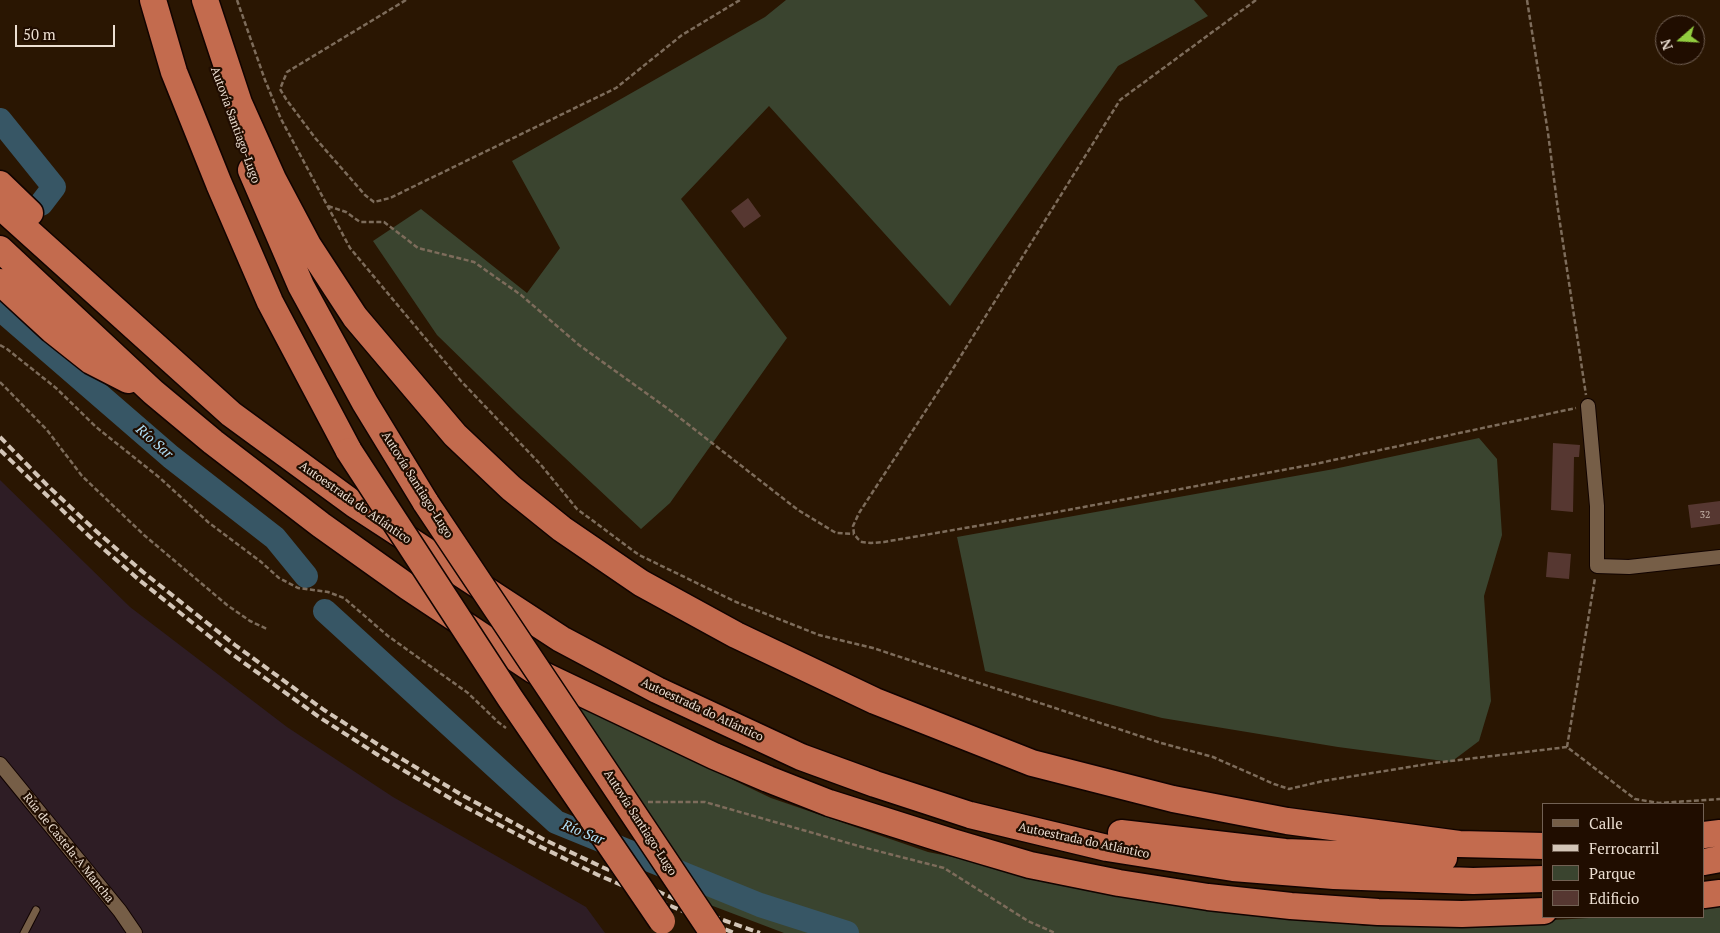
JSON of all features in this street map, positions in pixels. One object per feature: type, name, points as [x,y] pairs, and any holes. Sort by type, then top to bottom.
[{"type":"highway","points":[[153,0],[174,72],[266,293],[349,451],[510,698],[666,927]]},
{"type":"highway","name":"Autovía Santiago-Lugo","points":[[192,0],[252,175],[301,286],[365,403],[426,503],[713,933]]},
{"type":"highway","points":[[205,0],[239,103],[273,179],[308,245],[355,317],[455,435],[511,488],[562,529],[641,583],[736,635],[874,702],[1032,763],[1173,799],[1287,821],[1459,844],[1542,846]]},
{"type":"highway","points":[[0,184],[143,318],[179,367]]},
{"type":"highway","name":"Autoestrada do Atlántico","points":[[0,206],[231,414],[354,504],[561,640],[657,690],[801,757],[875,784],[970,815],[1106,848],[1232,868],[1334,876],[1472,881],[1542,879]]},
{"type":"highway","points":[[0,249],[153,392],[213,442],[321,525],[408,587],[532,670],[714,756],[829,803],[890,824],[1030,865],[1119,883],[1208,897],[1291,906],[1378,912],[1462,914],[1542,911]]},
{"type":"highway","points":[[0,282],[52,330],[90,361],[153,392]]},
{"type":"highway","points":[[754,734],[1003,809],[1124,833],[1294,852],[1445,858],[1542,855]]},
{"type":"highway","points":[[1705,835],[1720,833]]},
{"type":"highway","points":[[1705,862],[1720,859]]},
{"type":"highway","points":[[1705,895],[1720,893]]},
{"type":"street","points":[[1588,406],[1597,506],[1597,566],[1629,567],[1720,557]]},
{"type":"street","name":"Rúa de Castela-A Mancha","points":[[0,764],[120,911],[135,933]]},
{"type":"lane","points":[[24,933],[36,910]]},
{"type":"path","points":[[237,0],[281,119],[350,248],[461,381],[541,465],[577,509],[639,555],[736,602],[819,635],[873,648],[1161,743],[1213,757],[1289,789],[1332,779],[1434,763],[1568,747],[1635,799],[1659,803],[1720,799]]},
{"type":"path","points":[[406,0],[287,72],[280,88],[316,139],[365,195],[374,202],[390,198],[616,88],[682,35],[740,0]]},
{"type":"path","points":[[1256,0],[1120,100],[954,366],[859,513],[853,526],[854,534],[862,542],[870,543],[904,539],[1315,464],[1588,406],[1559,220],[1548,133],[1526,0]]},
{"type":"path","points":[[327,206],[346,212],[360,222],[384,222],[418,248],[474,262],[520,295],[579,345],[671,411],[798,510],[836,533],[854,534]]},
{"type":"path","points":[[0,345],[56,388],[96,426],[160,478],[208,522],[260,561],[279,578],[298,588],[328,592],[344,598],[388,636],[468,693],[498,722],[513,733]]},
{"type":"path","points":[[0,382],[47,430],[82,476],[144,534],[227,605],[250,621],[267,629]]},
{"type":"path","points":[[1568,747],[1597,566]]},
{"type":"path","points":[[640,802],[705,802],[795,829],[944,868],[1028,921],[1055,933]]},
{"type":"shaded area","points":[[0,480],[130,607],[287,727],[393,797],[586,907],[605,933],[0,933]]},
{"type":"green space","points":[[786,0],[1194,0],[1208,16],[1118,66],[950,306],[769,106],[681,199],[787,338],[670,503],[641,529],[437,335],[373,241],[421,209],[527,293],[560,248],[512,161],[765,17]]},
{"type":"green space","points":[[1479,438],[1497,459],[1502,535],[1484,596],[1491,701],[1479,741],[1451,762],[1338,747],[1162,718],[985,671],[957,537],[1334,469]]},
{"type":"green space","points":[[566,691],[666,748],[771,798],[928,852],[1211,909],[1368,926],[1434,927],[1589,918],[1705,918],[1705,906],[1720,904],[1720,933],[784,933],[705,903]]},
{"type":"building","points":[[748,198],[761,216],[744,228],[731,211]]},
{"type":"building","points":[[1553,443],[1580,445],[1579,457],[1574,457],[1573,512],[1551,510]]},
{"type":"building","points":[[1720,501],[1720,524],[1691,528],[1688,505]]},
{"type":"building","points":[[1548,552],[1571,554],[1569,579],[1546,577]]},
{"type":"waterway","name":"Río Sar","points":[[0,120],[54,187],[41,204]]},
{"type":"waterway","name":"Río Sar","points":[[0,309],[171,457],[275,538],[306,576]]},
{"type":"waterway","name":"Río Sar","points":[[325,611],[556,822],[760,905],[847,933]]},
{"type":"railway","points":[[0,437],[49,487],[143,572],[235,645],[324,710],[462,795],[543,839],[723,920],[760,933]]},
{"type":"railway","points":[[0,450],[90,537],[138,579],[229,652],[319,717],[458,803],[539,846],[598,875],[734,933]]}]
